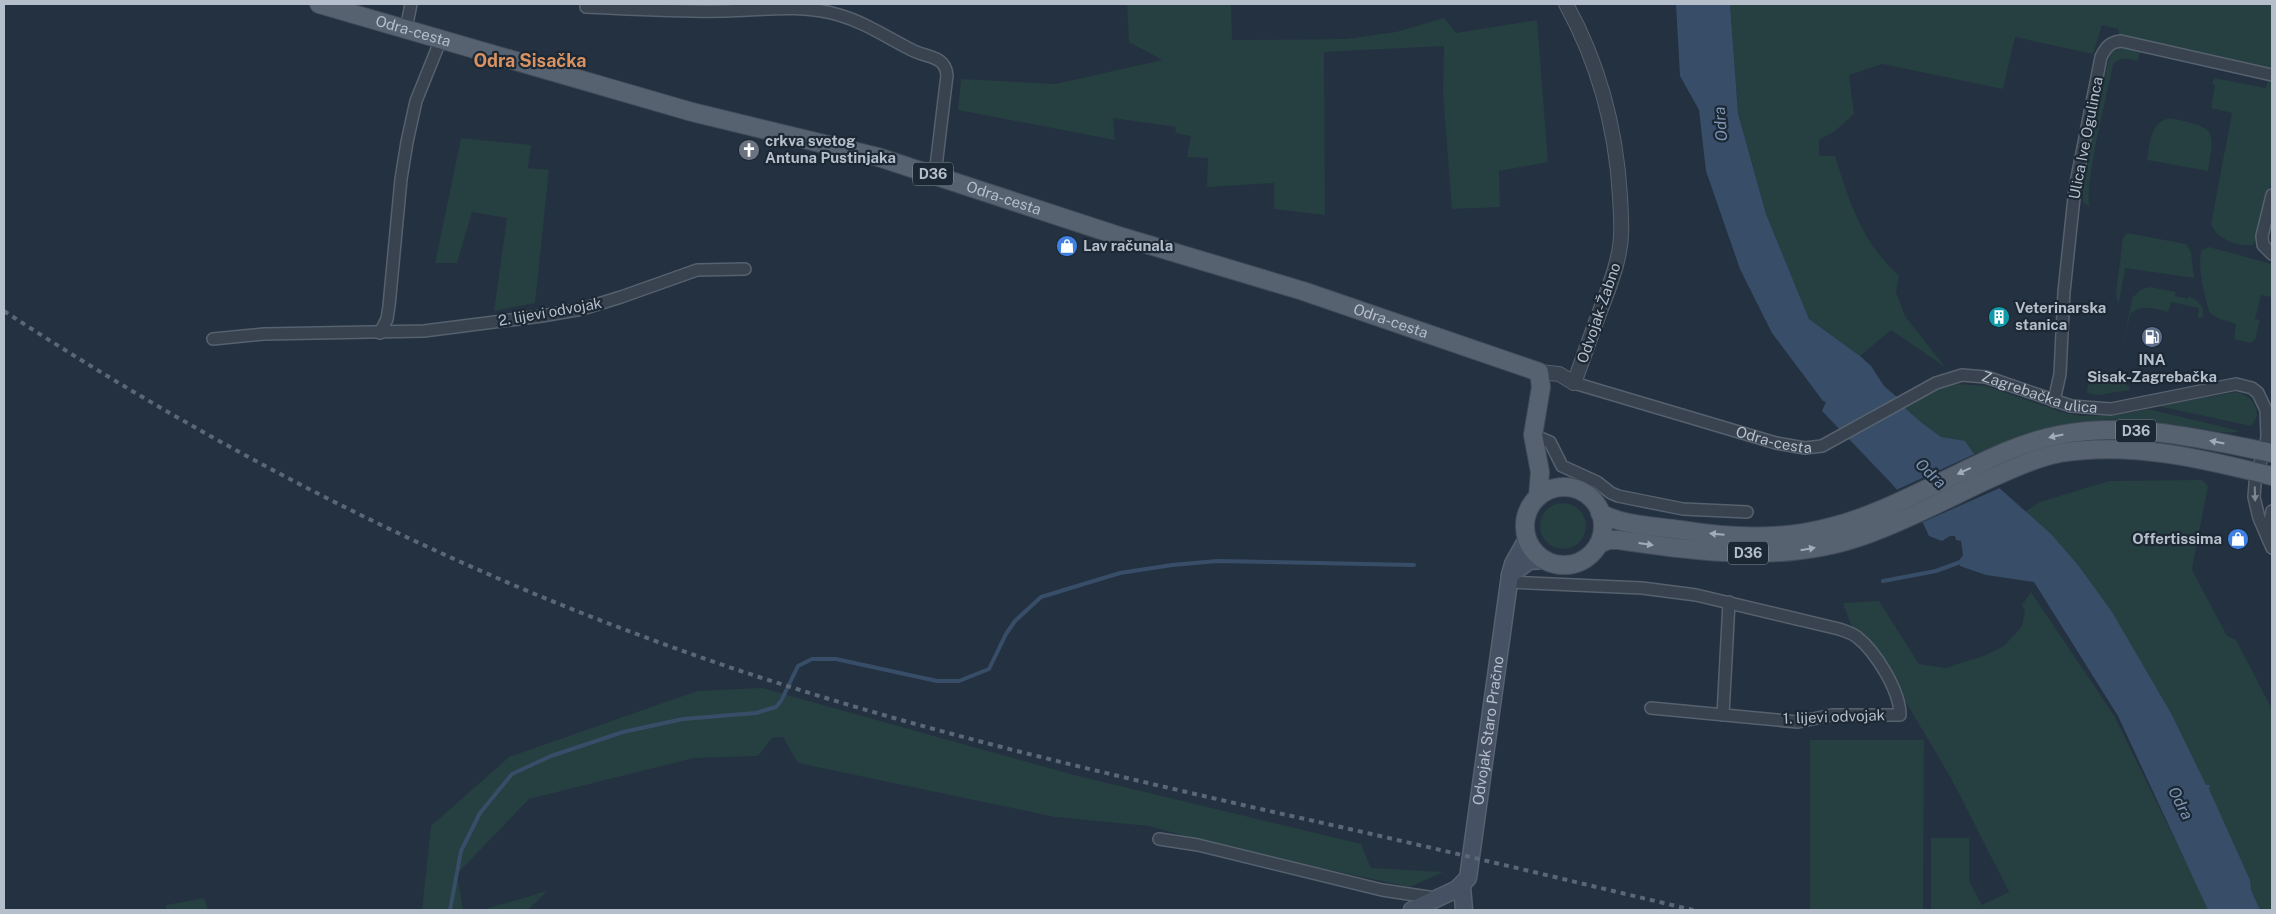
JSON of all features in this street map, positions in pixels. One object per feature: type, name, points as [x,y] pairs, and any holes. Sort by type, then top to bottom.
[{"type":"main road","name":"Odra-cesta","points":[[319,4],[692,112],[878,157],[1116,235],[1303,291],[1540,372]]},
{"type":"main road","name":"D36","points":[[1527,538],[1525,528],[1527,513],[1538,498],[1540,481],[1534,435],[1541,387],[1540,372]]},
{"type":"main road","name":"Zagrebačka ulica","points":[[1888,517],[2008,450],[2058,435],[2087,430],[2164,433],[2269,453]]},
{"type":"main road","name":"D36","points":[[1538,456],[1554,477],[1592,500],[1600,512],[1621,521],[1690,532],[1738,536],[1813,531],[1846,523],[1888,517],[2020,465],[2060,453],[2118,450],[2178,456],[2267,474]]},
{"type":"main road","points":[[1538,498],[1550,490],[1572,488]]},
{"type":"main road","points":[[1509,578],[1529,561],[1544,560],[1561,565],[1579,562],[1594,551],[1599,544],[1603,528],[1600,512]]},
{"type":"main road","name":"D36","points":[[1599,544],[1609,540],[1619,540],[1689,550],[1736,554],[1785,553],[1826,546],[1865,536],[1888,517]]},
{"type":"main road","points":[[1527,538],[1530,547],[1544,560]]},
{"type":"main road","name":"Odvojak Staro Pračno","points":[[1462,886],[1469,875],[1509,578],[1512,564],[1527,538]]},
{"type":"main road","points":[[1412,910],[1462,886],[1464,910]]},
{"type":"street","points":[[406,28],[411,4]]},
{"type":"street","points":[[586,7],[682,11],[775,8],[816,10],[840,15],[874,28],[912,50],[942,60],[946,67],[947,76],[935,175]]},
{"type":"street","name":"Odvojak-Žabno","points":[[1568,8],[1590,54],[1606,101],[1619,172],[1621,219],[1621,239],[1614,276],[1574,383]]},
{"type":"street","points":[[380,332],[387,319],[389,306],[401,179],[413,114],[441,39]]},
{"type":"street","name":"Ulica Ive Ogulinca","points":[[2054,401],[2060,374],[2064,292],[2075,188],[2101,57],[2106,48],[2112,42],[2121,41],[2272,75]]},
{"type":"street","points":[[2268,250],[2262,236],[2272,195]]},
{"type":"street","name":"2. lijevi odvojak","points":[[213,339],[264,334],[424,331],[542,316],[582,309],[613,300],[697,270],[745,269]]},
{"type":"street","name":"Odra-cesta","points":[[1540,372],[1559,374],[1574,383],[1790,446],[1814,448],[1828,444]]},
{"type":"street","name":"Zagrebačka ulica","points":[[1828,444],[1936,383],[1962,375],[1980,376],[2081,408],[2111,409],[2223,386],[2243,385],[2252,388],[2263,400],[2269,453],[2267,474],[2256,508],[2272,548]]},
{"type":"street","points":[[1534,435],[1550,442],[1562,466],[1597,482],[1618,496],[1683,509],[1747,512]]},
{"type":"street","name":"Zagrebačka ulica","points":[[2267,474],[2269,453]]},
{"type":"street","points":[[2267,536],[2272,511]]},
{"type":"street","name":"1. lijevi odvojak","points":[[1509,578],[1642,588],[1696,595],[1839,629],[1855,635],[1870,648],[1896,692],[1900,705],[1900,715],[1832,715],[1798,722],[1651,708]]},
{"type":"street","points":[[1723,715],[1729,602]]},
{"type":"street","points":[[1159,839],[1198,845],[1382,890],[1437,899]]},
{"type":"green space","points":[[1127,4],[1231,4],[1232,40],[1345,39],[1396,32],[1444,18],[1456,33],[1537,20],[1548,162],[1499,171],[1500,207],[1452,209],[1443,94],[1444,46],[1324,52],[1325,215],[1274,209],[1274,183],[1207,187],[1208,158],[1187,157],[1191,136],[1175,133],[1176,127],[1113,118],[1115,140],[958,110],[961,79],[1055,84],[1162,60],[1129,42]]},
{"type":"green space","points":[[1730,4],[2272,4],[2272,70],[2119,34],[2118,29],[2102,25],[2093,54],[2015,37],[2003,89],[1882,64],[1849,75],[1854,114],[1834,132],[1819,140],[1819,156],[1835,156],[1852,207],[1864,231],[1880,256],[1899,276],[1896,292],[1905,316],[1945,367],[1891,330],[1860,356],[1809,319],[1766,214],[1738,112]]},
{"type":"green space","points":[[2120,48],[2140,51],[2138,61],[2122,59],[2113,65],[2093,161],[2090,181],[2090,207],[2083,202],[2083,181],[2108,62],[2112,52]]},
{"type":"green space","points":[[2214,78],[2266,88],[2268,80],[2272,81],[2272,178],[2258,236],[2253,245],[2241,245],[2223,238],[2214,230],[2211,224],[2232,113],[2211,108],[2215,85],[2212,84]]},
{"type":"green space","points":[[2171,118],[2196,124],[2209,132],[2212,146],[2208,171],[2147,160],[2150,140],[2155,128],[2159,123]]},
{"type":"green space","points":[[461,138],[531,145],[528,168],[549,170],[535,303],[494,311],[507,218],[472,212],[457,263],[435,263]]},
{"type":"green space","points":[[2127,233],[2186,244],[2191,252],[2194,278],[2125,268],[2119,302],[2117,301],[2116,293],[2123,238]]},
{"type":"green space","points":[[2209,247],[2272,264],[2272,294],[2271,297],[2261,295],[2255,319],[2260,320],[2255,340],[2250,343],[2234,339],[2236,324],[2220,319],[2210,313],[2204,291],[2200,263],[2202,250]]},
{"type":"green space","points":[[2150,287],[2176,292],[2175,296],[2188,299],[2189,296],[2203,308],[2203,317],[2198,318],[2199,308],[2171,302],[2168,312],[2148,308],[2138,309],[2130,315],[2122,352],[2132,298],[2142,289]]},
{"type":"green space","points":[[1959,384],[1986,386],[2065,413],[2081,416],[2118,415],[2148,409],[2240,431],[2223,432],[2134,420],[2086,422],[2039,431],[1994,447],[1950,466],[1895,414],[1937,389]]},
{"type":"green space","points":[[2088,384],[2125,384],[2130,387],[2129,390],[2098,395],[2087,393]]},
{"type":"green space","points":[[2236,392],[2248,397],[2256,407],[2257,416],[2251,426],[2158,406]]},
{"type":"green space","points":[[2202,480],[2208,486],[2192,569],[2227,636],[2236,640],[2272,709],[2272,910],[2254,910],[2017,517],[2040,502],[2109,481]]},
{"type":"green space","points":[[1563,503],[1576,507],[1582,513],[1586,526],[1582,539],[1576,545],[1563,549],[1550,545],[1544,539],[1540,526],[1544,513],[1550,507]]},
{"type":"green space","points":[[2031,592],[2115,717],[2209,910],[1931,910],[1931,838],[1969,838],[1969,881],[1982,905],[2009,892],[1952,780],[1871,643],[1851,625],[1843,603],[1879,601],[1919,664],[1946,668],[1986,655],[2004,646],[2022,626],[2025,610],[2022,605]]},
{"type":"green space","points":[[762,688],[1074,775],[1361,844],[1371,868],[1443,872],[1410,887],[1240,851],[1149,826],[1055,817],[798,763],[783,737],[772,738],[758,756],[694,758],[529,799],[457,874],[463,910],[422,910],[431,826],[509,757],[697,691]]},
{"type":"green space","points":[[1810,740],[1924,740],[1923,910],[1810,910]]},
{"type":"green space","points":[[547,891],[528,910],[482,910]]},
{"type":"green space","points":[[204,898],[208,910],[167,910],[166,905]]},
{"type":"water","name":"Odra","points":[[1676,4],[1730,4],[1738,113],[1766,214],[1809,319],[1871,366],[1884,386],[1905,404],[1906,409],[1922,423],[1941,437],[1965,441],[1996,485],[2051,534],[2078,565],[2112,612],[2172,715],[2206,785],[2210,785],[2209,789],[2250,880],[2251,890],[2260,910],[2208,910],[2118,716],[2034,582],[1986,575],[1960,566],[1960,559],[1963,555],[1961,541],[1956,540],[1955,536],[1950,536],[1942,541],[1929,536],[1921,519],[1892,484],[1822,411],[1826,402],[1823,401],[1772,333],[1740,269],[1706,171],[1699,110],[1680,76]]},
{"type":"pier","points":[[1977,453],[2002,487],[1921,523],[1894,491]]},
{"type":"waterway","points":[[450,910],[461,851],[480,813],[512,774],[551,756],[623,732],[683,719],[756,713],[776,707],[781,701],[798,666],[812,659],[836,659],[937,681],[959,681],[989,669],[1006,634],[1015,621],[1041,597],[1120,573],[1172,565],[1217,561],[1414,565]]},
{"type":"waterway","points":[[1883,581],[1936,571],[1963,561]]},
{"type":"railway","points":[[4,311],[160,407],[321,495],[487,574],[658,642],[813,694],[970,739],[1128,778],[1693,910]]},
{"type":"place","name":"crkva svetog Antuna Pustinjaka","points":[[749,150]]},
{"type":"place","name":"Lav računala","points":[[1067,246]]},
{"type":"place","name":"Veterinarska stanica","points":[[1999,317]]},
{"type":"place","name":"INA Sisak-Zagrebačka","points":[[2152,337]]},
{"type":"place","name":"Offertissima","points":[[2238,539]]},
{"type":"district","name":"Odra Sisačka","points":[[530,61]]}]
